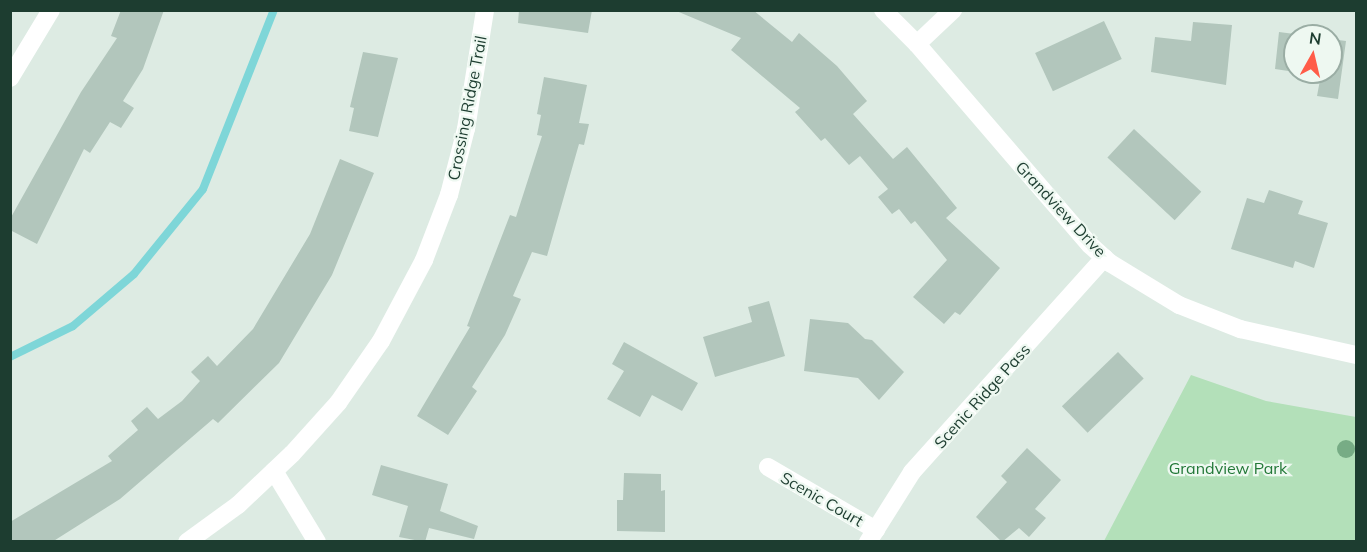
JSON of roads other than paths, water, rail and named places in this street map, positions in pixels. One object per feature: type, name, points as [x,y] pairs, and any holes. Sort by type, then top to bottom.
[{"type":"street","points":[[10,78],[51,10]]},
{"type":"street","name":"Crossing Ridge Trail","points":[[187,542],[238,505],[274,471],[338,403],[381,340],[424,260],[449,195],[466,129],[485,10]]},
{"type":"street","name":"Grandview Drive","points":[[883,10],[917,44],[1104,258],[1179,305],[1240,329],[1356,355]]},
{"type":"street","points":[[917,44],[953,10]]},
{"type":"street","name":"Scenic Ridge Pass","points":[[872,536],[912,472],[1104,258]]},
{"type":"street","name":"Scenic Court","points":[[768,467],[872,536]]},
{"type":"street","points":[[274,471],[317,542]]},
{"type":"waterway","points":[[10,357],[73,326],[134,274],[203,189],[274,10]]},
{"type":"park label","name":"Grandview Park","points":[[1228,468]]}]
